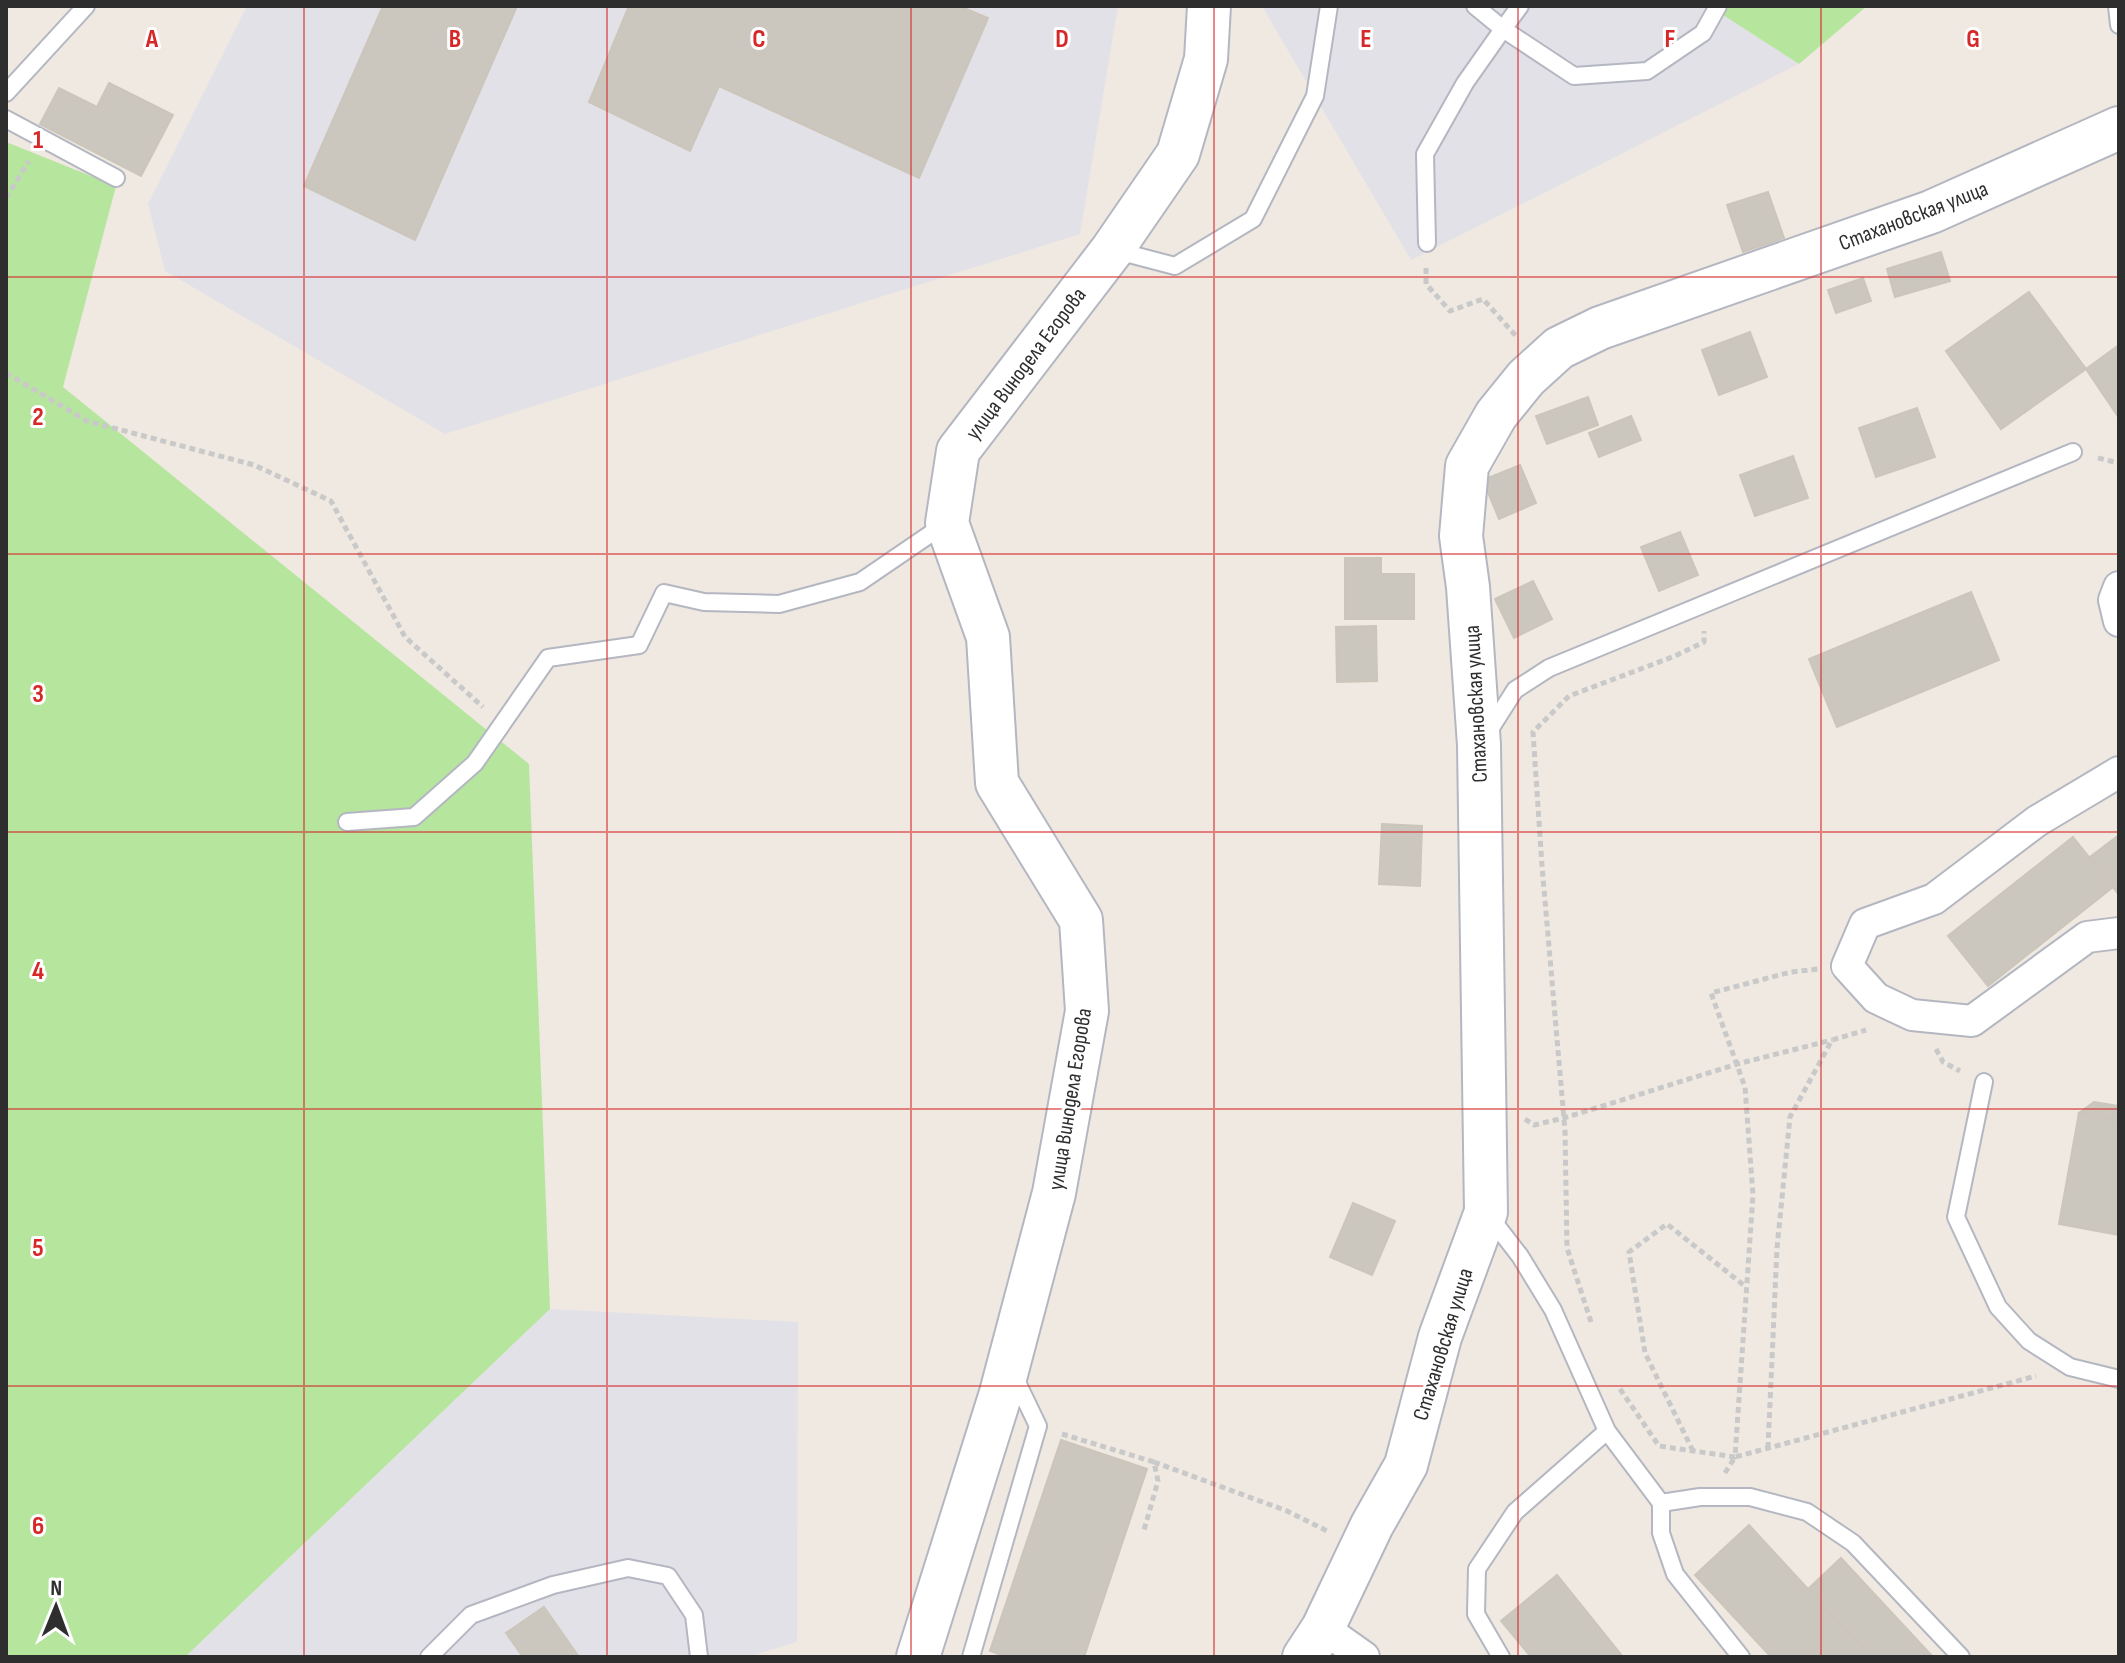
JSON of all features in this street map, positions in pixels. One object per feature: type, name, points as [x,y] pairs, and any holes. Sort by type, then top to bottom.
[{"type":"main road","name":"улица Винодела Егорова","points":[[918,1657],[1008,1364],[1054,1193],[1087,1011],[1081,920],[997,783],[988,637],[947,523],[958,451],[1112,250],[1178,154],[1206,59],[1209,6]]},
{"type":"main road","name":"Стахановская улица","points":[[1313,1643],[1406,1465],[1440,1337],[1486,1212],[1479,745],[1468,587],[1461,536],[1467,466],[1496,415],[1559,348],[1600,328],[1931,212],[2119,128]]},
{"type":"street","points":[[2119,587],[2114,600],[2119,621]]},
{"type":"street","points":[[2119,772],[2037,821],[1934,899],[1865,924],[1847,966],[1876,998],[1912,1015],[1972,1021],[2087,937],[2119,933]]},
{"type":"street","points":[[1313,1643],[1364,1657]]},
{"type":"lane","points":[[6,93],[86,6]]},
{"type":"lane","points":[[1112,250],[1175,266],[1253,219],[1315,96],[1329,6]]},
{"type":"lane","points":[[1475,6],[1503,29],[1574,76],[1647,71],[1703,33],[1718,6]]},
{"type":"lane","points":[[1427,243],[1425,154],[1465,83],[1520,6]]},
{"type":"lane","points":[[2117,6],[2119,25]]},
{"type":"lane","points":[[6,119],[116,178]]},
{"type":"lane","points":[[1479,745],[1515,690],[1549,668],[2073,452]]},
{"type":"lane","points":[[347,822],[414,817],[475,763],[548,658],[639,645],[664,593],[704,602],[779,604],[860,582],[947,523]]},
{"type":"lane","points":[[1984,1082],[1956,1217],[1998,1307],[2029,1341],[2070,1367],[2119,1379]]},
{"type":"lane","points":[[1486,1212],[1520,1256],[1553,1310],[1607,1431],[1661,1503],[1661,1533],[1675,1574],[1741,1657]]},
{"type":"lane","points":[[971,1657],[1038,1426],[1008,1364]]},
{"type":"lane","points":[[1501,1657],[1476,1614],[1477,1569],[1515,1512],[1607,1431]]},
{"type":"lane","points":[[1661,1503],[1710,1497],[1750,1497],[1807,1512],[1853,1543],[1961,1657]]},
{"type":"lane","points":[[429,1657],[471,1615],[553,1585],[628,1568],[668,1576],[694,1615],[699,1657]]},
{"type":"path","points":[[6,198],[43,139]]},
{"type":"path","points":[[1427,243],[1426,284],[1450,311],[1483,299],[1541,364]]},
{"type":"path","points":[[6,373],[87,421],[254,465],[331,501],[405,637],[502,724]]},
{"type":"path","points":[[1595,1337],[1567,1248],[1564,1118],[1533,732],[1569,696],[1704,642],[1706,604]]},
{"type":"path","points":[[1710,1497],[1735,1457],[1753,1195],[1745,1087],[1711,993],[1791,972],[1847,966]]},
{"type":"path","points":[[1484,1093],[1534,1125],[1912,1015]]},
{"type":"path","points":[[1768,1448],[1777,1248],[1790,1117],[1832,1040]]},
{"type":"path","points":[[1693,1451],[1645,1353],[1629,1252],[1667,1224],[1747,1288]]},
{"type":"path","points":[[1612,1378],[1659,1446],[1735,1457],[2070,1367]]},
{"type":"path","points":[[1038,1426],[1154,1462],[1287,1511],[1331,1533],[1351,1570]]},
{"type":"path","points":[[1144,1530],[1158,1481],[1154,1462]]},
{"type":"shaded area","points":[[247,6],[1118,6],[1080,234],[445,434],[165,271],[148,204]]},
{"type":"shaded area","points":[[1262,6],[1709,6],[1799,64],[1411,260]]},
{"type":"shaded area","points":[[550,1309],[798,1322],[797,1642],[747,1657],[185,1657]]},
{"type":"green space","points":[[1709,6],[1867,6],[1799,64]]},
{"type":"green space","points":[[6,142],[116,186],[63,387],[529,764],[550,1309],[185,1657],[6,1657]]},
{"type":"building","points":[[383,6],[517,6],[415,240],[304,186]]},
{"type":"building","points":[[629,6],[959,6],[988,18],[919,178],[719,86],[690,151],[589,102]]},
{"type":"building","points":[[109,83],[173,115],[141,176],[40,124],[59,88],[97,107]]},
{"type":"building","points":[[1768,192],[1784,238],[1743,252],[1727,205]]},
{"type":"building","points":[[1941,252],[1950,281],[1895,297],[1887,269]]},
{"type":"building","points":[[1863,278],[1871,301],[1836,313],[1828,290]]},
{"type":"building","points":[[2029,292],[2086,369],[2001,429],[1946,351]]},
{"type":"building","points":[[1750,332],[1767,377],[1719,395],[1702,350]]},
{"type":"building","points":[[2119,345],[2119,418],[2086,369]]},
{"type":"building","points":[[1588,397],[1598,425],[1547,444],[1536,416]]},
{"type":"building","points":[[1917,408],[1935,457],[1876,477],[1859,428]]},
{"type":"building","points":[[1631,416],[1641,440],[1599,457],[1589,433]]},
{"type":"building","points":[[1793,456],[1808,498],[1755,516],[1740,475]]},
{"type":"building","points":[[1520,465],[1536,503],[1499,519],[1483,480]]},
{"type":"building","points":[[1680,532],[1698,575],[1659,591],[1641,547]]},
{"type":"building","points":[[1345,558],[1381,558],[1381,574],[1414,574],[1414,619],[1345,619]]},
{"type":"building","points":[[1533,581],[1552,619],[1514,638],[1495,599]]},
{"type":"building","points":[[1971,592],[1999,660],[1837,727],[1809,659]]},
{"type":"building","points":[[1376,626],[1377,681],[1337,682],[1336,627]]},
{"type":"building","points":[[1382,824],[1422,826],[1420,886],[1379,884]]},
{"type":"building","points":[[2119,835],[2119,895],[2090,857]]},
{"type":"building","points":[[2073,837],[2113,887],[1988,986],[1948,936]]},
{"type":"building","points":[[2094,1102],[2119,1106],[2119,1121],[2079,1113]]},
{"type":"building","points":[[2079,1113],[2119,1121],[2119,1235],[2059,1224]]},
{"type":"building","points":[[1353,1203],[1395,1221],[1372,1275],[1330,1257]]},
{"type":"building","points":[[1061,1440],[1147,1469],[1084,1657],[1007,1657],[990,1651]]},
{"type":"building","points":[[1749,1525],[1872,1657],[1771,1657],[1695,1575]]},
{"type":"building","points":[[1841,1558],[1933,1657],[1872,1657],[1808,1589]]},
{"type":"building","points":[[1557,1575],[1623,1657],[1531,1657],[1501,1621]]},
{"type":"building","points":[[544,1607],[579,1657],[523,1657],[506,1633]]}]
